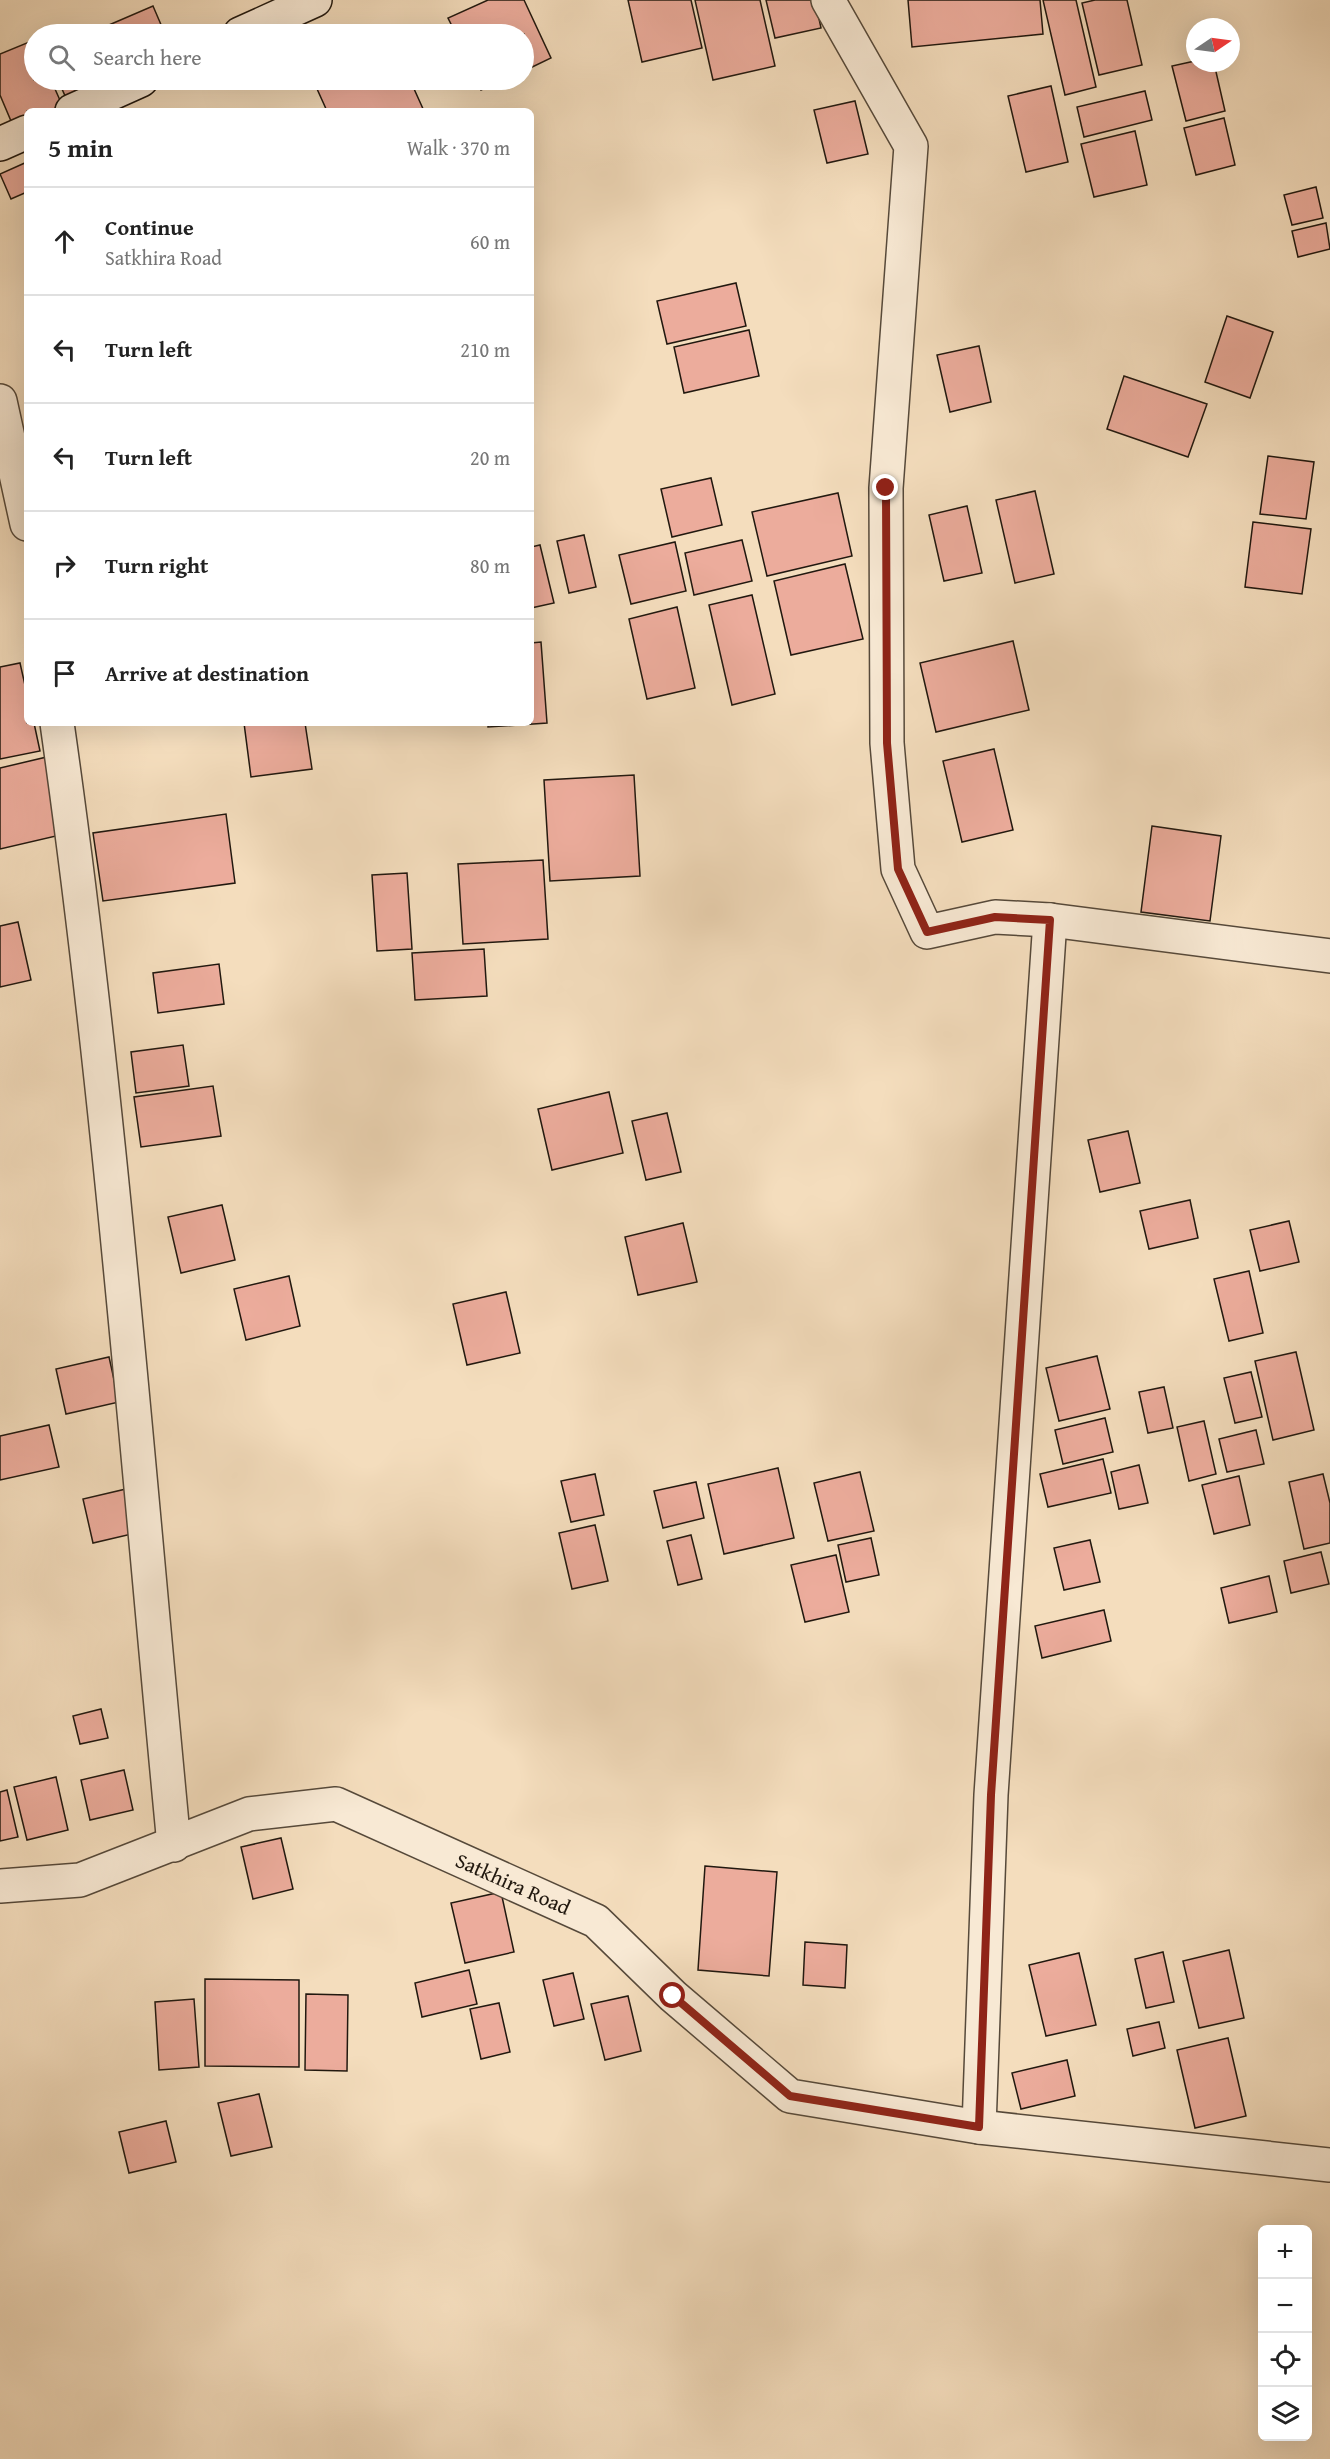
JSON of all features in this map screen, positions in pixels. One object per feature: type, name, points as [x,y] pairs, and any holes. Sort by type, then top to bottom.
[{"type":"street","points":[[262,24],[315,0]]},
{"type":"street","points":[[828,0],[910,146],[886,488],[887,743],[898,869],[927,932],[995,917],[1050,920],[1330,956]]},
{"type":"street","points":[[79,108],[119,90]]},
{"type":"street","points":[[0,144],[24,133]]},
{"type":"street","points":[[0,401],[24,510]]},
{"type":"street","points":[[57,726],[84,930],[121,1257],[174,1845]]},
{"type":"street","points":[[979,2127],[991,1795],[1050,920]]},
{"type":"street","name":"Satkhira Road","points":[[0,1886],[80,1880],[249,1814],[336,1804],[596,1921],[673,1996],[790,2096],[979,2127],[1330,2165]]},
{"type":"building","points":[[488,0],[524,0],[551,58],[534,66],[534,24],[451,24],[448,18]]},
{"type":"building","points":[[628,0],[691,0],[702,48],[642,62]]},
{"type":"building","points":[[695,0],[760,0],[775,66],[713,80]]},
{"type":"building","points":[[766,0],[815,0],[821,28],[775,38]]},
{"type":"building","points":[[908,0],[1040,0],[1043,34],[912,47]]},
{"type":"building","points":[[1043,0],[1076,0],[1096,87],[1065,95]]},
{"type":"building","points":[[1095,0],[1127,0],[1142,65],[1099,75],[1082,3]]},
{"type":"building","points":[[153,6],[161,24],[111,24]]},
{"type":"building","points":[[24,44],[24,90],[55,90],[63,107],[24,108],[24,124],[14,128],[0,95],[0,54]]},
{"type":"building","points":[[1186,63],[1186,72],[1216,72],[1225,111],[1186,121],[1172,66]]},
{"type":"building","points":[[1051,86],[1068,162],[1026,172],[1008,96]]},
{"type":"building","points":[[62,90],[84,90],[66,98]]},
{"type":"building","points":[[318,90],[415,90],[423,108],[326,108]]},
{"type":"building","points":[[1145,91],[1152,120],[1084,137],[1077,107]]},
{"type":"building","points":[[855,101],[868,154],[827,163],[814,110]]},
{"type":"building","points":[[1224,118],[1235,165],[1196,175],[1184,128]]},
{"type":"building","points":[[1135,131],[1147,185],[1094,197],[1081,144]]},
{"type":"building","points":[[24,163],[24,193],[11,199],[0,174]]},
{"type":"building","points":[[1316,187],[1323,218],[1292,225],[1284,195]]},
{"type":"building","points":[[1326,223],[1330,249],[1298,257],[1292,231]]},
{"type":"building","points":[[736,283],[746,326],[667,344],[657,301]]},
{"type":"building","points":[[1227,316],[1273,332],[1250,398],[1205,382]]},
{"type":"building","points":[[749,330],[759,376],[684,393],[674,347]]},
{"type":"building","points":[[979,346],[991,402],[950,412],[937,355]]},
{"type":"building","points":[[1124,376],[1207,404],[1188,457],[1107,429]]},
{"type":"building","points":[[1268,456],[1314,462],[1306,519],[1260,514]]},
{"type":"building","points":[[711,478],[722,525],[672,537],[661,489]]},
{"type":"building","points":[[1035,491],[1054,574],[1015,583],[996,500]]},
{"type":"building","points":[[838,493],[852,556],[767,576],[752,512]]},
{"type":"building","points":[[967,506],[982,573],[944,581],[929,515]]},
{"type":"building","points":[[1253,522],[1311,529],[1302,594],[1245,587]]},
{"type":"building","points":[[584,535],[596,587],[569,593],[557,541]]},
{"type":"building","points":[[742,540],[752,581],[694,595],[685,553]]},
{"type":"building","points":[[675,542],[686,591],[631,604],[619,555]]},
{"type":"building","points":[[540,545],[554,603],[534,607],[534,546]]},
{"type":"building","points":[[845,564],[863,639],[791,655],[774,581]]},
{"type":"building","points":[[752,595],[775,694],[732,705],[709,605]]},
{"type":"building","points":[[677,607],[695,688],[647,699],[629,619]]},
{"type":"building","points":[[1013,641],[1029,710],[936,732],[920,663]]},
{"type":"building","points":[[541,642],[547,723],[534,724],[534,643]]},
{"type":"building","points":[[20,663],[24,681],[24,726],[35,726],[40,751],[0,759],[0,667]]},
{"type":"building","points":[[244,726],[305,726],[312,769],[251,777]]},
{"type":"building","points":[[994,749],[1013,830],[962,842],[943,761]]},
{"type":"building","points":[[51,756],[69,833],[0,849],[0,768]]},
{"type":"building","points":[[634,775],[640,876],[550,881],[544,780]]},
{"type":"building","points":[[226,814],[235,883],[103,901],[93,833]]},
{"type":"building","points":[[1152,826],[1221,836],[1210,921],[1141,912]]},
{"type":"building","points":[[543,860],[548,939],[463,944],[458,864]]},
{"type":"building","points":[[407,873],[412,949],[377,951],[372,875]]},
{"type":"building","points":[[18,922],[31,980],[0,987],[0,926]]},
{"type":"building","points":[[484,949],[487,996],[415,1000],[412,953]]},
{"type":"building","points":[[219,964],[224,1004],[158,1013],[153,973]]},
{"type":"building","points":[[183,1045],[189,1086],[136,1093],[131,1052]]},
{"type":"building","points":[[213,1086],[221,1136],[141,1147],[134,1097]]},
{"type":"building","points":[[609,1092],[623,1153],[552,1170],[538,1109]]},
{"type":"building","points":[[667,1113],[681,1172],[646,1180],[632,1121]]},
{"type":"building","points":[[1128,1131],[1140,1183],[1100,1192],[1088,1140]]},
{"type":"building","points":[[1190,1200],[1198,1238],[1149,1249],[1140,1211]]},
{"type":"building","points":[[222,1205],[235,1260],[181,1273],[168,1217]]},
{"type":"building","points":[[1289,1221],[1299,1262],[1260,1271],[1250,1230]]},
{"type":"building","points":[[683,1223],[697,1282],[638,1295],[625,1237]]},
{"type":"building","points":[[1249,1271],[1263,1333],[1229,1341],[1214,1279]]},
{"type":"building","points":[[289,1276],[300,1326],[246,1340],[234,1289]]},
{"type":"building","points":[[506,1292],[520,1353],[467,1365],[453,1304]]},
{"type":"building","points":[[1296,1352],[1314,1430],[1273,1440],[1255,1361]]},
{"type":"building","points":[[1097,1356],[1110,1409],[1059,1421],[1046,1368]]},
{"type":"building","points":[[109,1357],[119,1402],[66,1414],[56,1369]]},
{"type":"building","points":[[1251,1372],[1262,1417],[1235,1423],[1224,1378]]},
{"type":"building","points":[[1164,1387],[1173,1428],[1148,1433],[1139,1392]]},
{"type":"building","points":[[1105,1418],[1113,1452],[1063,1464],[1055,1430]]},
{"type":"building","points":[[1204,1421],[1216,1474],[1189,1481],[1177,1427]]},
{"type":"building","points":[[49,1425],[59,1467],[0,1480],[0,1436]]},
{"type":"building","points":[[1256,1430],[1264,1464],[1227,1472],[1219,1439]]},
{"type":"building","points":[[1103,1459],[1111,1493],[1048,1507],[1040,1474]]},
{"type":"building","points":[[1139,1465],[1148,1503],[1119,1509],[1111,1472]]},
{"type":"building","points":[[778,1468],[794,1538],[724,1554],[708,1484]]},
{"type":"building","points":[[860,1472],[874,1531],[828,1541],[814,1483]]},
{"type":"building","points":[[595,1474],[604,1515],[571,1522],[561,1481]]},
{"type":"building","points":[[1323,1474],[1330,1503],[1330,1543],[1304,1549],[1289,1482]]},
{"type":"building","points":[[1239,1476],[1250,1525],[1214,1534],[1202,1485]]},
{"type":"building","points":[[696,1482],[704,1518],[663,1528],[654,1491]]},
{"type":"building","points":[[126,1489],[136,1533],[93,1543],[83,1499]]},
{"type":"building","points":[[595,1525],[608,1581],[572,1589],[559,1533]]},
{"type":"building","points":[[691,1535],[702,1579],[678,1585],[667,1541]]},
{"type":"building","points":[[871,1538],[879,1575],[846,1582],[838,1545]]},
{"type":"building","points":[[1090,1540],[1100,1582],[1064,1590],[1054,1548]]},
{"type":"building","points":[[1321,1552],[1329,1584],[1291,1593],[1284,1561]]},
{"type":"building","points":[[836,1555],[849,1612],[805,1622],[791,1565]]},
{"type":"building","points":[[1269,1576],[1277,1612],[1229,1623],[1221,1588]]},
{"type":"building","points":[[1104,1610],[1111,1641],[1042,1658],[1035,1626]]},
{"type":"building","points":[[101,1709],[108,1738],[80,1744],[73,1716]]},
{"type":"building","points":[[124,1770],[133,1810],[90,1820],[81,1780]]},
{"type":"building","points":[[56,1777],[68,1830],[27,1840],[14,1787]]},
{"type":"building","points":[[7,1790],[18,1837],[0,1841],[0,1792]]},
{"type":"building","points":[[281,1838],[293,1889],[253,1899],[241,1847]]},
{"type":"building","points":[[705,1866],[777,1872],[769,1976],[698,1970]]},
{"type":"building","points":[[501,1892],[514,1952],[465,1963],[451,1903]]},
{"type":"building","points":[[805,1942],[847,1945],[845,1988],[803,1985]]},
{"type":"building","points":[[1229,1950],[1244,2018],[1199,2028],[1183,1961]]},
{"type":"building","points":[[1163,1952],[1174,2002],[1146,2008],[1135,1959]]},
{"type":"building","points":[[1079,1953],[1096,2025],[1046,2036],[1029,1965]]},
{"type":"building","points":[[469,1970],[477,2004],[422,2017],[415,1983]]},
{"type":"building","points":[[573,1973],[584,2019],[554,2026],[543,1980]]},
{"type":"building","points":[[205,1979],[299,1980],[299,2067],[205,2066]]},
{"type":"building","points":[[306,1994],[348,1995],[347,2071],[305,2070]]},
{"type":"building","points":[[628,1996],[641,2051],[605,2060],[591,2004]]},
{"type":"building","points":[[194,1999],[199,2067],[159,2070],[155,2002]]},
{"type":"building","points":[[499,2003],[510,2052],[481,2059],[470,2009]]},
{"type":"building","points":[[1159,2022],[1165,2048],[1133,2056],[1127,2029]]},
{"type":"building","points":[[1228,2038],[1246,2116],[1195,2128],[1177,2050]]},
{"type":"building","points":[[1067,2060],[1075,2096],[1021,2109],[1012,2073]]},
{"type":"building","points":[[259,2094],[272,2147],[231,2156],[218,2103]]},
{"type":"building","points":[[166,2121],[176,2162],[129,2173],[119,2132]]},
{"type":"route","points":[[673,1996],[790,2096],[979,2127],[991,1795],[1050,920],[995,917],[927,932],[898,869],[887,743],[886,488]]}]
